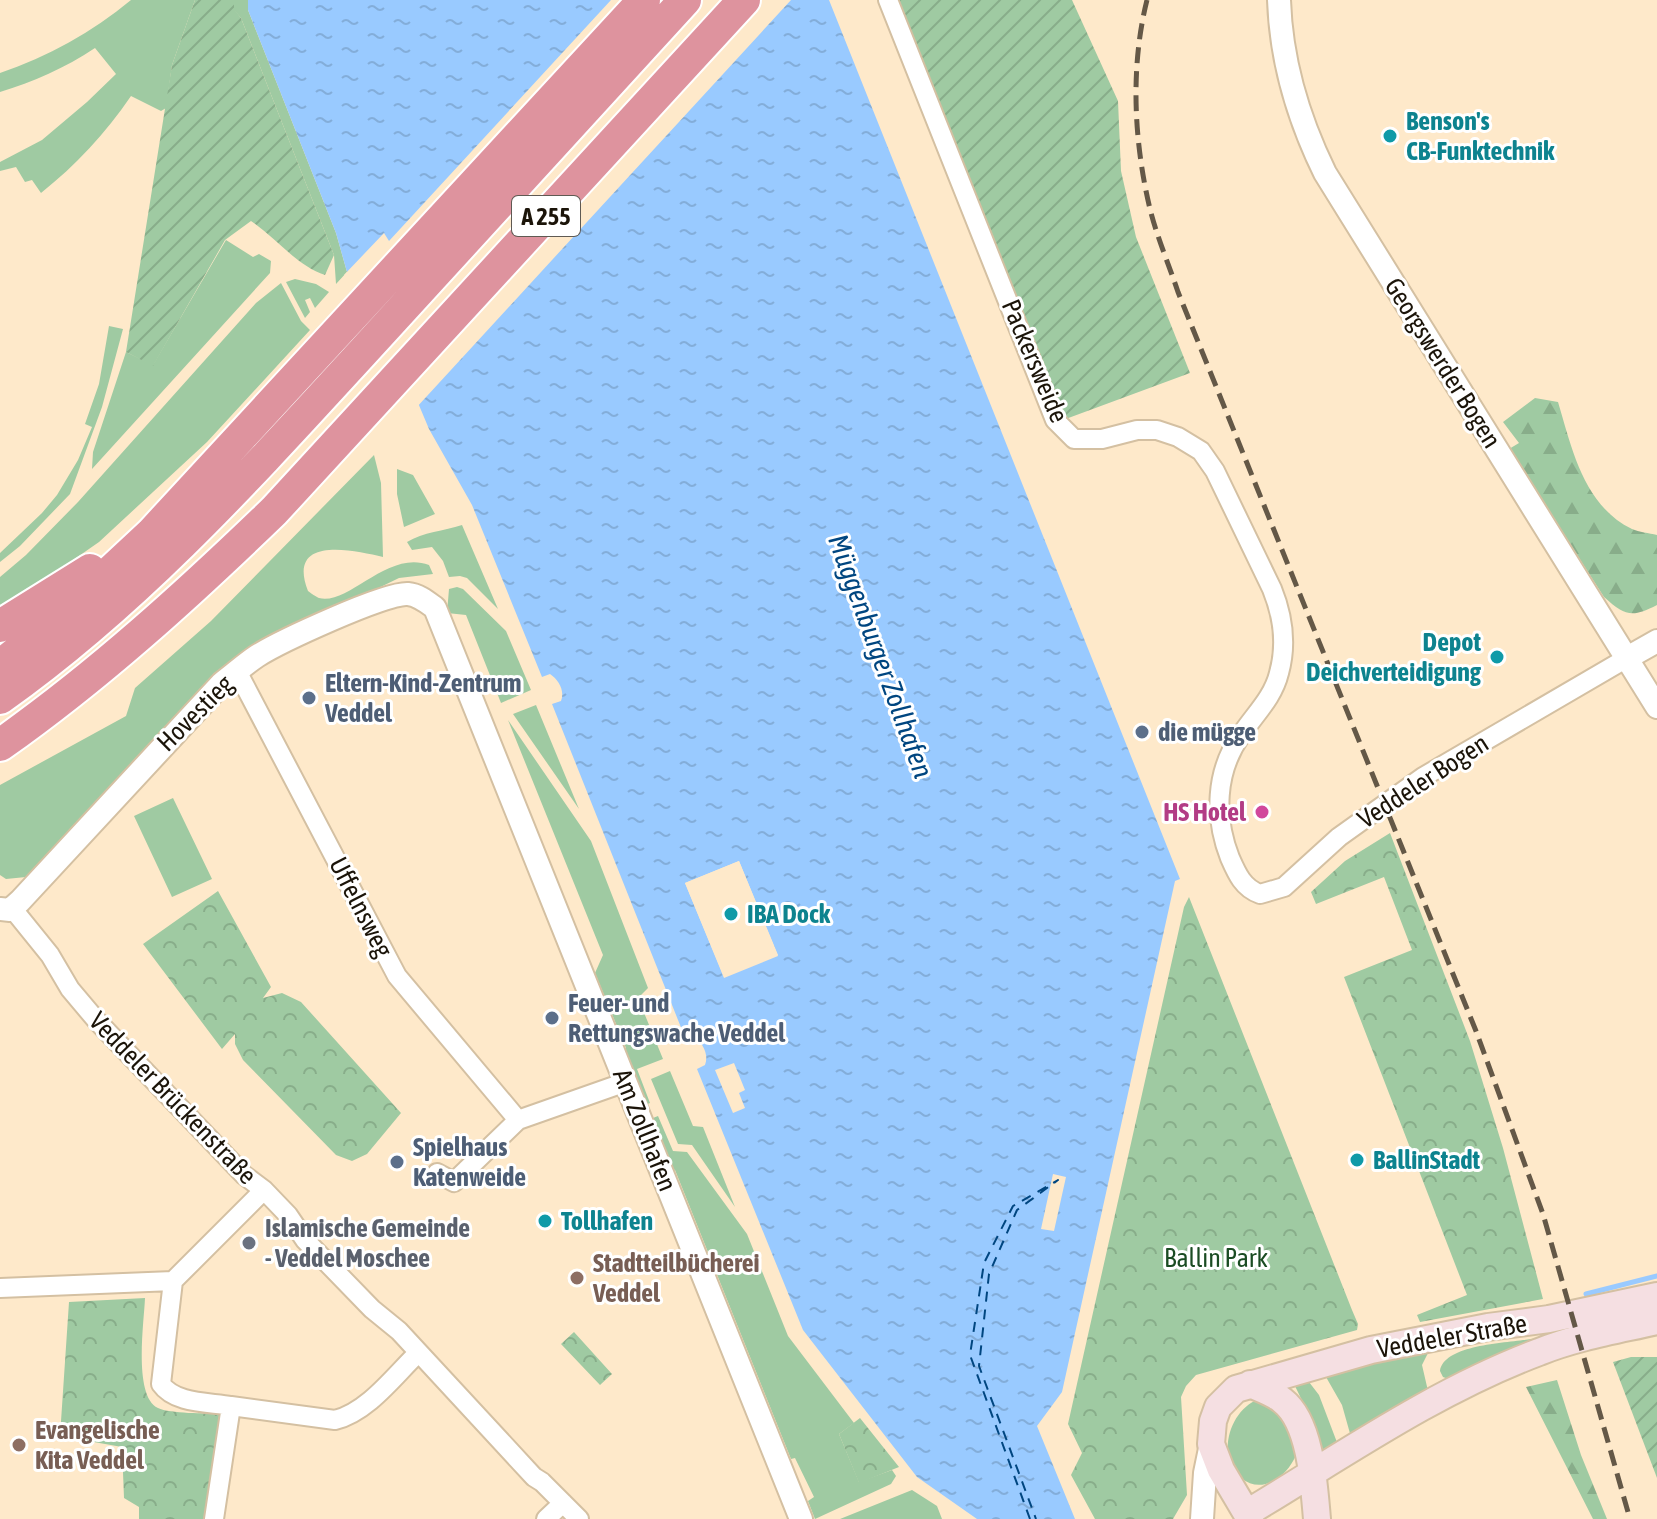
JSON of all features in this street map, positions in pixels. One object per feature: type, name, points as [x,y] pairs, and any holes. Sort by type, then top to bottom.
[{"type":"highway","points":[[0,666],[111,573],[171,512],[644,0]]},
{"type":"highway","name":"A 255","points":[[0,698],[82,634],[154,570],[266,457],[685,0]]},
{"type":"highway","name":"A 255","points":[[0,745],[106,665],[274,511],[744,0]]},
{"type":"highway","points":[[0,626],[66,585],[171,512]]},
{"type":"main road","name":"Veddeler Straße","points":[[1657,1296],[1549,1319],[1488,1327],[1371,1350],[1250,1384],[1236,1389],[1218,1407],[1211,1444],[1245,1517],[1441,1397],[1505,1366],[1542,1350],[1657,1321]]},
{"type":"main road","points":[[1250,1384],[1282,1399],[1295,1415],[1305,1440],[1317,1519]]},
{"type":"street","name":"Packersweide","points":[[888,0],[1055,420],[1074,439],[1102,439],[1137,430],[1157,430],[1178,437],[1201,451],[1215,471],[1279,605],[1284,636],[1278,677],[1271,693],[1234,746],[1220,789],[1220,819],[1234,868]]},
{"type":"street","name":"Georgswerder Bogen","points":[[1279,0],[1285,59],[1293,93],[1325,173],[1657,707]]},
{"type":"street","name":"Hovestieg","points":[[6,908],[222,683],[259,655],[394,595],[410,594],[435,608]]},
{"type":"street","name":"Am Zollhafen","points":[[435,608],[801,1519]]},
{"type":"street","points":[[1627,658],[1657,641]]},
{"type":"street","name":"Veddeler Bogen","points":[[1234,868],[1253,892],[1267,894],[1284,887],[1339,837],[1423,777],[1627,658]]},
{"type":"street","name":"Uffelnsweg","points":[[237,671],[397,976],[518,1120]]},
{"type":"street","name":"Veddeler Brückenstraße","points":[[6,908],[50,955],[70,989],[97,1021],[244,1175],[288,1215],[305,1240],[372,1309],[399,1331],[534,1477],[579,1519]]},
{"type":"street","points":[[437,1173],[447,1180],[456,1180],[518,1120],[626,1082]]},
{"type":"street","points":[[264,1190],[173,1281],[161,1384],[167,1392],[176,1397],[335,1420],[362,1407],[418,1353]]},
{"type":"street","points":[[0,1288],[173,1281]]},
{"type":"street","points":[[214,1519],[231,1406]]},
{"type":"street","points":[[1202,1519],[1205,1473],[1211,1444]]},
{"type":"street","points":[[546,1519],[563,1503]]},
{"type":"green space","points":[[131,0],[195,0],[172,65],[166,108],[161,111],[131,96],[89,148],[41,193],[32,180],[25,182],[16,167],[0,171],[0,162],[42,140],[116,74],[95,48],[49,74],[0,92],[0,73],[69,42]]},
{"type":"green space","points":[[195,0],[234,0],[234,9],[241,18],[334,255],[325,275],[315,271],[251,221],[225,240],[153,366],[126,352],[172,65]]},
{"type":"green space","points":[[234,0],[248,0],[248,10],[336,233],[347,272],[336,284],[334,255],[241,18],[233,9]]},
{"type":"green space","points":[[897,0],[1072,0],[1118,101],[1121,171],[1136,237],[1190,373],[1063,420]]},
{"type":"green space","points":[[226,240],[253,257],[259,254],[271,261],[270,273],[92,469],[93,452],[126,352],[153,365]]},
{"type":"green space","points":[[295,279],[316,284],[329,292],[315,308],[310,298],[305,300],[310,312],[305,318],[286,282]]},
{"type":"green space","points":[[281,283],[301,321],[310,330],[207,442],[99,542],[0,611],[0,577],[78,502],[256,303]]},
{"type":"green space","points":[[109,326],[123,329],[102,407],[70,494],[20,546],[0,562],[0,553],[42,513],[78,460],[92,427],[85,424],[99,384]]},
{"type":"green space","points":[[1535,398],[1558,402],[1582,474],[1602,506],[1632,529],[1657,535],[1657,605],[1629,613],[1604,597],[1509,449],[1519,443],[1503,422]]},
{"type":"green space","points":[[374,455],[381,483],[383,557],[340,550],[314,554],[306,561],[304,573],[308,591],[319,598],[330,598],[384,571],[414,562],[429,565],[433,574],[399,578],[255,648],[233,664],[127,768],[26,877],[6,879],[0,875],[0,785],[126,716],[135,688],[211,621]]},
{"type":"green space","points":[[397,469],[413,475],[435,514],[404,527],[397,494]]},
{"type":"green space","points":[[462,525],[498,609],[467,578],[449,577],[443,561],[432,547],[412,550],[407,542]]},
{"type":"green space","points":[[449,589],[463,589],[506,631],[531,690],[501,703],[466,615],[447,613]]},
{"type":"green space","points":[[536,705],[579,809],[513,714]]},
{"type":"green space","points":[[508,720],[591,841],[648,988],[638,998],[663,1059],[637,1069],[650,1103],[643,1106],[622,1054],[626,1048],[595,973],[603,955]]},
{"type":"green space","points":[[173,798],[212,879],[172,897],[134,816]]},
{"type":"green space","points":[[1390,833],[1470,1041],[1503,1148],[1543,1299],[1420,1322],[1417,1315],[1467,1295],[1344,977],[1412,950],[1384,877],[1316,904],[1311,892],[1345,861]]},
{"type":"green space","points":[[218,891],[271,987],[263,998],[282,993],[301,1002],[401,1113],[367,1154],[352,1161],[336,1155],[243,1060],[235,1044],[235,1034],[222,1049],[143,944]]},
{"type":"green space","name":"Ballin Park","points":[[1189,897],[1358,1324],[1357,1330],[1196,1375],[1181,1397],[1187,1495],[1173,1519],[1095,1519],[1071,1475],[1082,1453],[1068,1424],[1184,907]]},
{"type":"green space","points":[[670,1071],[693,1126],[703,1127],[735,1207],[692,1145],[678,1144],[651,1079]]},
{"type":"green space","points":[[658,1116],[673,1151],[687,1152],[747,1234],[788,1336],[854,1423],[839,1434],[859,1482],[892,1470],[896,1476],[891,1484],[815,1519],[808,1501],[814,1497],[795,1458],[791,1459],[675,1170],[670,1168],[648,1120]]},
{"type":"green space","points":[[145,1298],[142,1358],[145,1389],[150,1401],[158,1408],[171,1411],[221,1414],[206,1519],[139,1519],[139,1507],[124,1498],[122,1447],[60,1436],[69,1302]]},
{"type":"green space","points":[[1567,1327],[1568,1332],[1451,1380],[1443,1377],[1440,1371],[1444,1362],[1466,1350],[1537,1338]]},
{"type":"green space","points":[[574,1332],[612,1374],[600,1385],[561,1344]]},
{"type":"green space","points":[[1430,1349],[1422,1365],[1428,1391],[1351,1437],[1342,1405],[1326,1377]]},
{"type":"green space","points":[[1631,1357],[1657,1357],[1657,1478],[1613,1362]]},
{"type":"green space","points":[[1557,1380],[1581,1455],[1607,1519],[1593,1519],[1526,1387]]},
{"type":"green space","points":[[1309,1382],[1319,1395],[1338,1445],[1317,1455],[1311,1419],[1295,1386]]},
{"type":"green space","points":[[1259,1399],[1286,1416],[1296,1455],[1281,1476],[1258,1485],[1241,1478],[1233,1469],[1228,1447],[1229,1435],[1240,1413]]},
{"type":"green space","points":[[860,1418],[899,1467],[859,1483],[839,1434]]},
{"type":"green space","points":[[912,1490],[937,1506],[942,1519],[840,1519]]},
{"type":"water","name":"Müggenburger Zollhafen","points":[[248,0],[829,0],[1180,879],[1175,881],[1062,1392],[1037,1426],[1075,1519],[977,1519],[917,1477],[803,1330],[697,1069],[705,1065],[704,1050],[695,1037],[686,1040],[552,704],[561,701],[560,686],[550,674],[542,677],[472,505],[429,429],[389,334],[347,272],[336,233],[248,10]],"holes":[[[739,861],[778,955],[724,977],[685,883]]]},
{"type":"pier","points":[[611,0],[791,0],[416,408],[386,336],[344,275],[384,233],[389,241]]},
{"type":"pier","points":[[739,861],[778,956],[724,978],[685,883]],"holes":[[[737,866],[773,954],[726,973],[690,885]]]},
{"type":"pier","points":[[734,1063],[745,1090],[739,1093],[745,1108],[733,1113],[715,1070]]},
{"type":"pier","points":[[1053,1174],[1066,1177],[1054,1231],[1041,1229]]},
{"type":"waterway","points":[[1586,1294],[1657,1276]]},
{"type":"ferry route","points":[[1030,1519],[970,1355],[984,1263],[1013,1206],[1058,1180],[1017,1210],[989,1274],[979,1366],[1036,1519]]},
{"type":"railway","points":[[1147,0],[1138,52],[1136,105],[1140,158],[1156,230],[1178,292],[1476,1031],[1543,1214],[1630,1519]]},
{"type":"place","name":"Benson's CB-Funktechnik","points":[[1390,136]]},
{"type":"place","name":"Depot Deichverteidigung","points":[[1497,657]]},
{"type":"place","name":"Eltern-Kind-Zentrum Veddel","points":[[309,698]]},
{"type":"place","name":"die mügge","points":[[1142,732]]},
{"type":"place","name":"HS Hotel","points":[[1262,812]]},
{"type":"place","name":"IBA Dock","points":[[731,914]]},
{"type":"place","name":"Feuer- und Rettungswache Veddel","points":[[552,1018]]},
{"type":"place","name":"BallinStadt","points":[[1357,1160]]},
{"type":"place","name":"Spielhaus Katenweide","points":[[397,1162]]},
{"type":"place","name":"Tollhafen","points":[[545,1221]]},
{"type":"place","name":"Islamische Gemeinde - Veddel Moschee","points":[[249,1243]]},
{"type":"place","name":"Stadtteilbücherei Veddel","points":[[577,1278]]},
{"type":"place","name":"Evangelische Kita Veddel","points":[[19,1445]]}]
